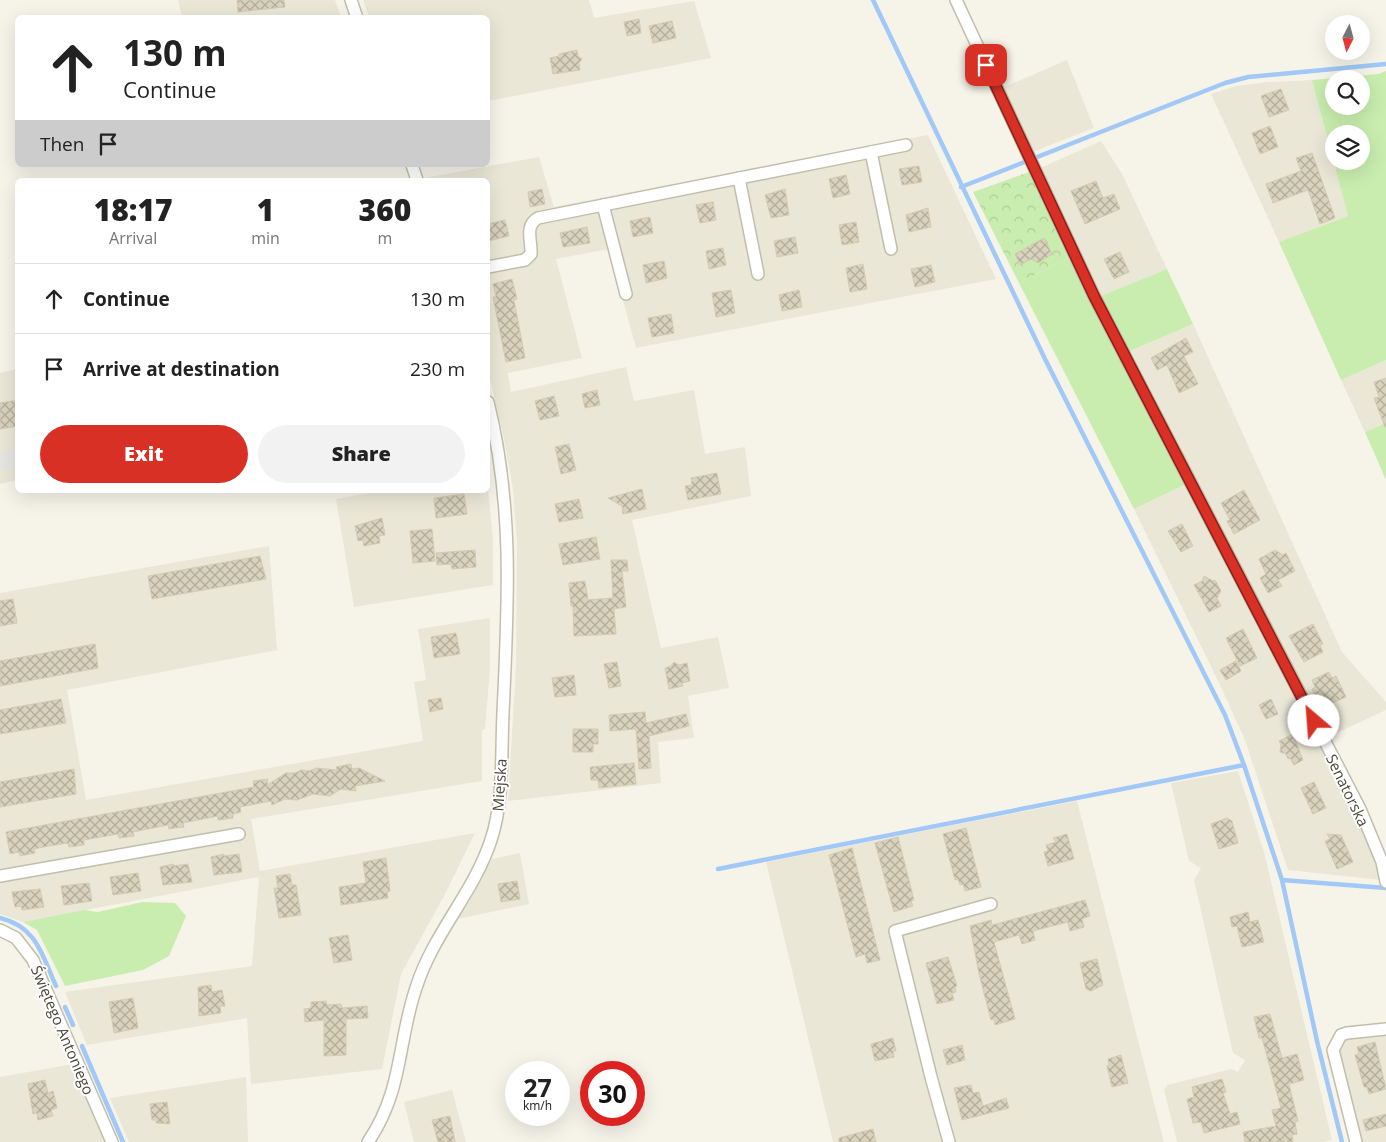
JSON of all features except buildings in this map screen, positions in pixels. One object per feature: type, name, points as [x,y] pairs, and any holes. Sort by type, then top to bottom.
[{"type":"street","points":[[351,0],[356,15]]},
{"type":"street","name":"Senatorska","points":[[956,0],[1094,296],[1360,810],[1382,862],[1386,880]]},
{"type":"street","points":[[490,267],[525,260],[531,254],[529,228],[532,222],[538,218],[906,145]]},
{"type":"street","points":[[871,152],[891,249]]},
{"type":"street","points":[[739,178],[758,274]]},
{"type":"street","points":[[603,205],[626,294]]},
{"type":"street","name":"Miejska","points":[[368,1142],[388,1108],[412,1004],[422,971],[476,875],[491,841],[497,811],[507,633],[508,538],[505,497],[490,413]]},
{"type":"street","points":[[0,876],[239,834]]},
{"type":"street","points":[[949,1142],[895,931],[991,904]]},
{"type":"street","name":"Świętego Antoniego","points":[[0,930],[16,938],[34,960],[112,1142]]},
{"type":"street","points":[[1356,1142],[1333,1050],[1341,1035],[1386,1029]]},
{"type":"shaded area","points":[[178,0],[335,0],[340,15],[182,15]]},
{"type":"shaded area","points":[[363,0],[589,0],[594,18],[694,1],[711,58],[490,101],[490,15],[368,15]]},
{"type":"shaded area","points":[[1067,60],[1094,128],[1030,153],[1002,88]]},
{"type":"shaded area","points":[[1312,80],[1325,129],[1325,170],[1336,170],[1348,216],[1279,242],[1211,94],[1236,86]]},
{"type":"shaded area","points":[[928,135],[996,279],[636,348],[609,249],[556,259],[582,358],[508,373],[511,392],[626,367],[634,401],[694,390],[705,454],[745,447],[751,496],[632,520],[661,648],[718,637],[729,688],[688,696],[694,738],[658,742],[661,783],[508,801],[516,666],[517,543],[513,490],[504,438],[490,379],[490,178],[424,178],[539,157],[554,207]]},
{"type":"shaded area","points":[[1101,141],[1122,174],[1167,269],[1101,296],[1038,169]]},
{"type":"shaded area","points":[[1193,324],[1342,652],[1386,702],[1386,710],[1328,737],[1131,351]]},
{"type":"shaded area","points":[[1386,360],[1386,423],[1365,432],[1341,380]]},
{"type":"shaded area","points":[[15,369],[15,480],[0,484],[0,373]]},
{"type":"shaded area","points":[[15,448],[15,465],[0,469],[0,452]]},
{"type":"shaded area","points":[[1186,484],[1353,804],[1371,844],[1381,880],[1288,870],[1245,740],[1134,509]]},
{"type":"shaded area","points":[[369,493],[488,493],[493,539],[493,585],[354,607],[336,499]]},
{"type":"shaded area","points":[[269,546],[277,650],[67,690],[86,800],[423,741],[414,682],[426,680],[418,629],[490,618],[490,668],[485,729],[482,730],[482,781],[251,819],[260,871],[475,833],[444,896],[401,974],[382,1069],[251,1084],[247,1018],[87,1045],[65,992],[252,966],[259,877],[23,922],[0,914],[0,593]]},
{"type":"shaded area","points":[[1238,771],[1264,852],[1332,1140],[1323,1142],[1177,1142],[1164,1090],[1167,1085],[1231,1069],[1238,1072],[1245,1060],[1233,1053],[1194,880],[1201,868],[1189,861],[1171,783]]},
{"type":"shaded area","points":[[1077,801],[1164,1142],[953,1142],[921,1055],[943,1142],[833,1142],[766,862]]},
{"type":"shaded area","points":[[520,853],[529,904],[458,919],[492,859]]},
{"type":"shaded area","points":[[1386,1034],[1386,1142],[1361,1142],[1339,1052],[1340,1045],[1348,1038]]},
{"type":"shaded area","points":[[73,1064],[107,1142],[0,1142],[0,1077]]},
{"type":"shaded area","points":[[246,1077],[248,1142],[129,1142],[110,1098]]},
{"type":"shaded area","points":[[452,1090],[466,1142],[414,1142],[404,1102]]},
{"type":"green space","points":[[1386,71],[1386,360],[1341,380],[1279,242],[1348,216],[1336,170],[1370,170],[1370,125],[1325,125],[1325,129],[1312,80],[1325,79],[1325,115],[1370,115],[1370,75]]},
{"type":"green space","points":[[1029,172],[1069,258],[1019,283],[973,192]]},
{"type":"green space","points":[[1069,258],[1094,302],[1186,484],[1134,509],[1019,283]]},
{"type":"green space","points":[[1167,269],[1193,324],[1128,352],[1101,296]]},
{"type":"green space","points":[[1386,423],[1386,480],[1365,432]]},
{"type":"green space","points":[[142,902],[175,903],[186,916],[169,956],[143,970],[65,986],[37,930],[23,922],[84,910],[98,912]]},
{"type":"waterway","points":[[873,0],[1045,359],[1225,715],[1244,765],[1282,880],[1317,1041],[1342,1142]]},
{"type":"waterway","points":[[961,187],[1225,83],[1248,77],[1386,64]]},
{"type":"waterway","points":[[718,869],[1244,765]]},
{"type":"waterway","points":[[1282,880],[1386,888]]},
{"type":"waterway","points":[[0,918],[12,922],[30,935],[42,953],[56,986]]},
{"type":"waterway","points":[[65,1007],[73,1025]]},
{"type":"waterway","points":[[82,1046],[123,1142]]},
{"type":"route","points":[[986,65],[1094,296],[1314,721]]}]
